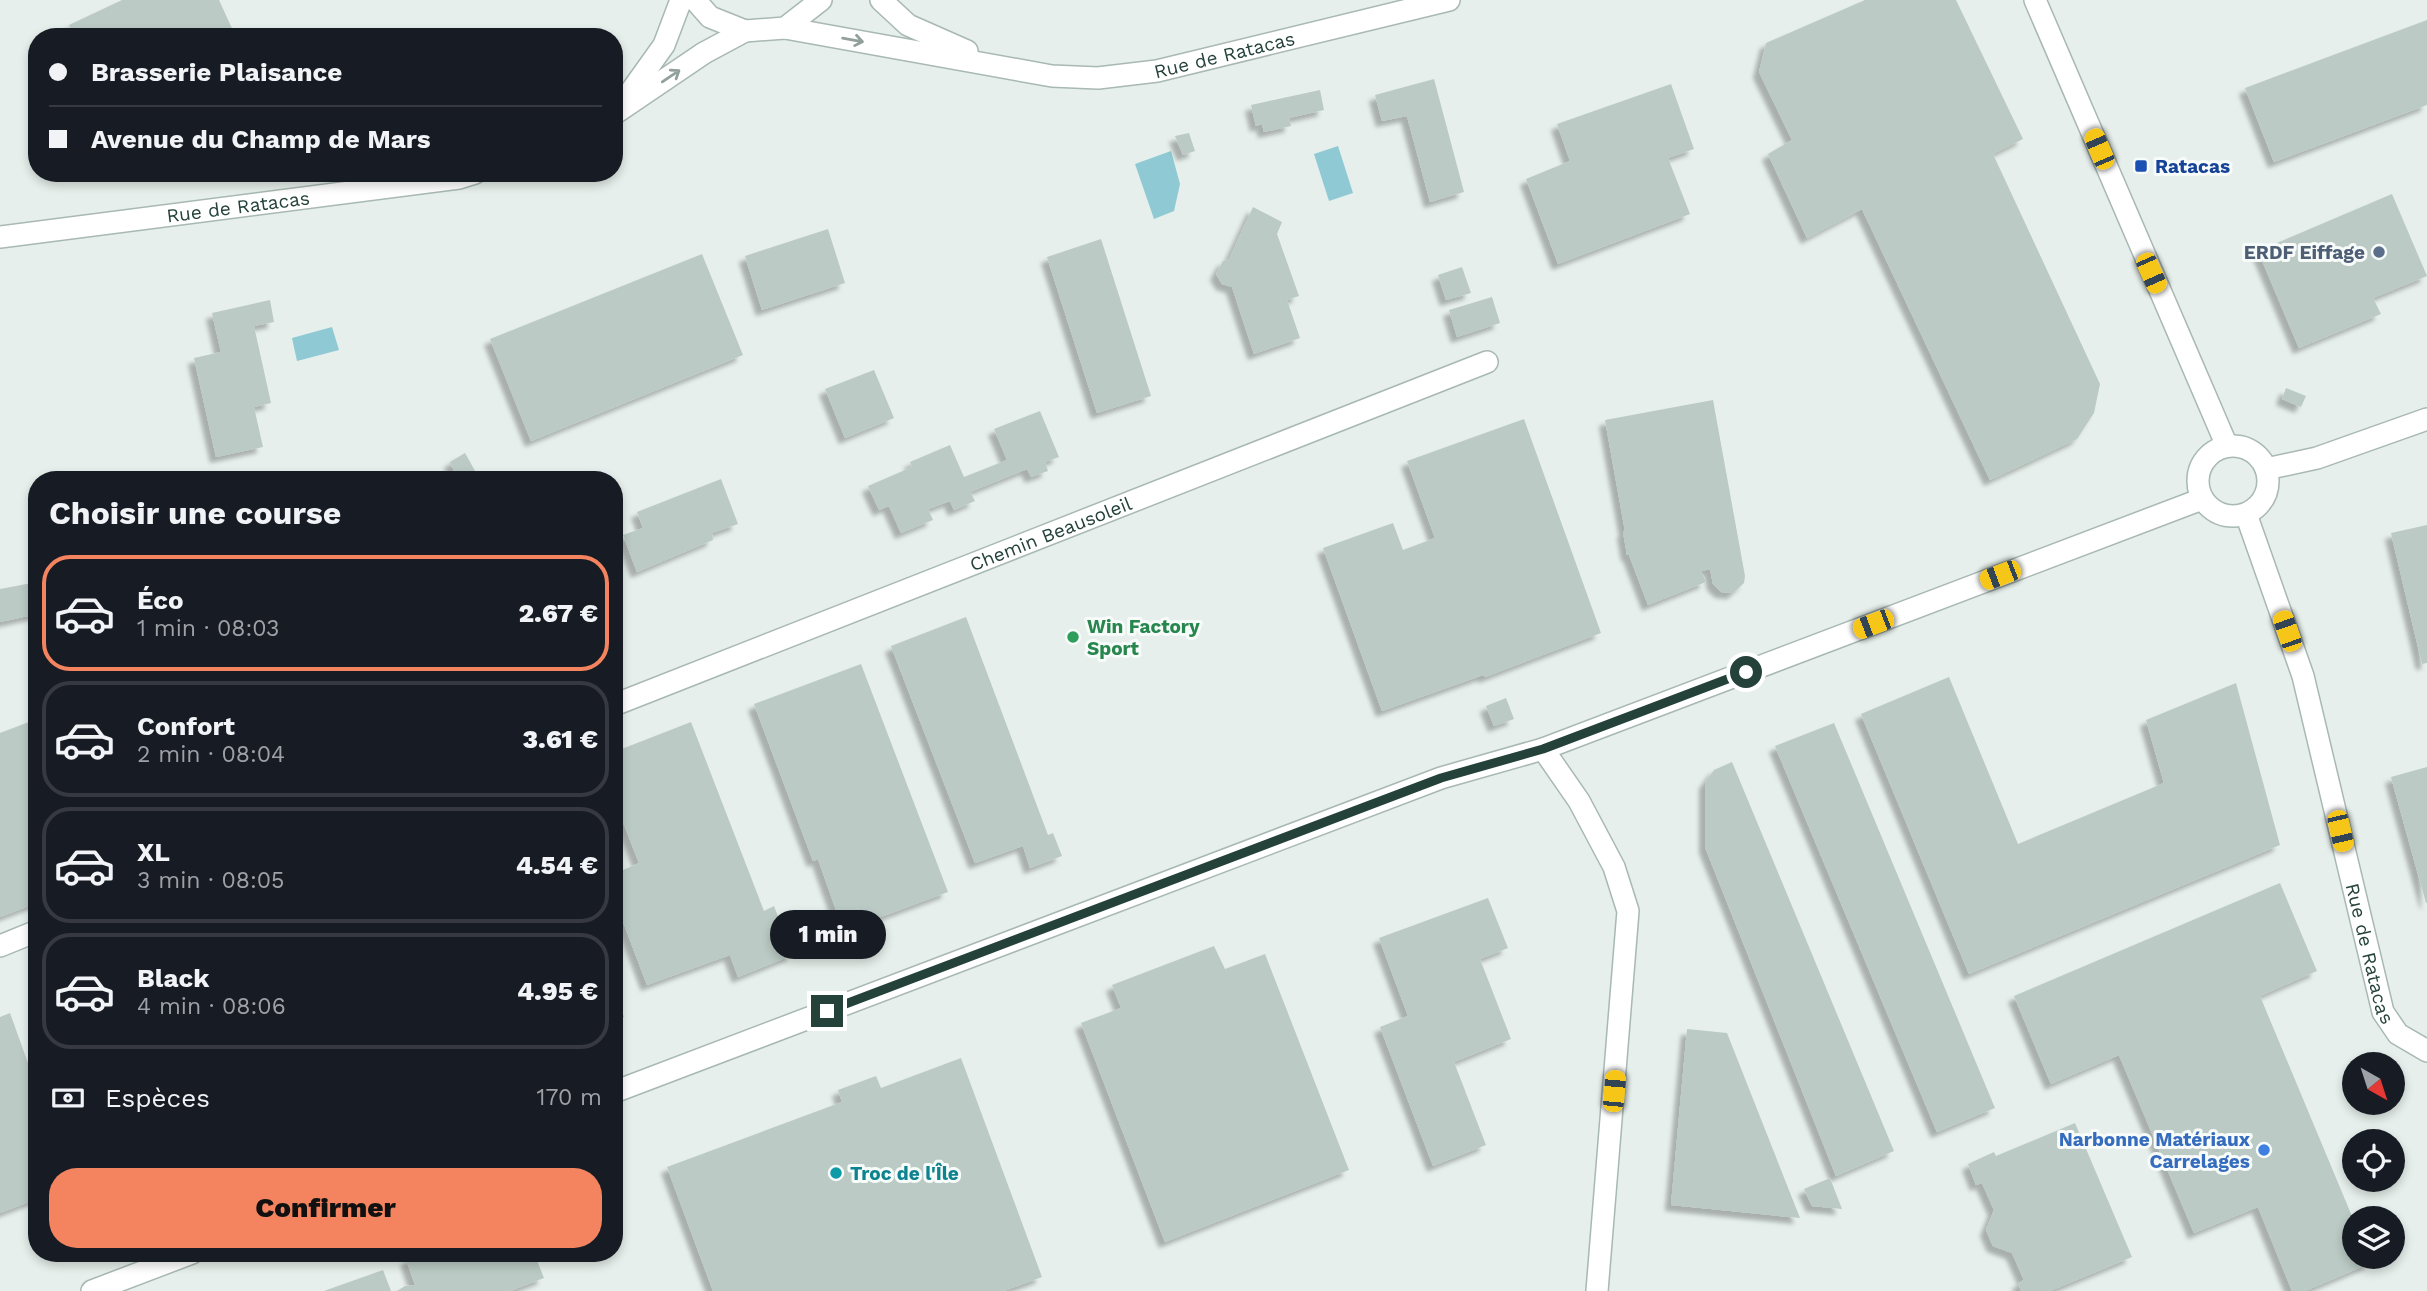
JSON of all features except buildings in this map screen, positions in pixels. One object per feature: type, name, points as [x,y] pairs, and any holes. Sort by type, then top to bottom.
[{"type":"street","points":[[623,102],[664,45],[681,0]]},
{"type":"street","points":[[695,0],[710,17],[745,31]]},
{"type":"street","points":[[785,28],[821,0]]},
{"type":"street","name":"Rue de Ratacas","points":[[881,0],[908,25],[998,65]]},
{"type":"street","name":"Rue de Ratacas","points":[[745,31],[785,28],[1052,76],[1098,78],[1157,71],[1449,0]]},
{"type":"street","points":[[2035,0],[2227,446]]},
{"type":"street","points":[[623,108],[704,53],[745,31]]},
{"type":"street","name":"Rue de Ratacas","points":[[0,237],[427,182]]},
{"type":"street","name":"Chemin Beausoleil","points":[[623,701],[1488,362]]},
{"type":"street","points":[[2266,469],[2317,458],[2427,419]]},
{"type":"street","points":[[2227,446],[2240,446],[2251,450],[2260,458],[2266,469],[2268,482],[2265,496],[2257,507],[2246,514],[2226,516],[2208,507],[2197,486],[2204,460],[2227,446]]},
{"type":"street","points":[[623,1089],[1441,778],[1543,749],[2202,499]]},
{"type":"street","name":"Rue de Ratacas","points":[[2246,514],[2303,676],[2383,1012],[2398,1034],[2427,1051]]},
{"type":"street","points":[[1543,749],[1580,801],[1614,867],[1628,911],[1597,1291]]},
{"type":"street","points":[[0,946],[28,935]]},
{"type":"street","points":[[92,1291],[168,1262]]},
{"type":"water","points":[[1338,146],[1353,193],[1329,201],[1314,154]]},
{"type":"water","points":[[1171,151],[1180,184],[1174,211],[1154,219],[1135,164]]},
{"type":"water","points":[[332,327],[339,350],[297,361],[292,338]]},
{"type":"place","name":"Ratacas","points":[[2141,166]]},
{"type":"place","name":"ERDF Eiffage","points":[[2379,252]]},
{"type":"place","name":"Win Factory Sport","points":[[1073,637]]},
{"type":"place","name":"Narbonne Matériaux Carrelages","points":[[2264,1150]]},
{"type":"place","name":"Troc de l'Île","points":[[836,1173]]},
{"type":"route","points":[[827,1011],[1441,778],[1543,749],[1746,672]]}]
